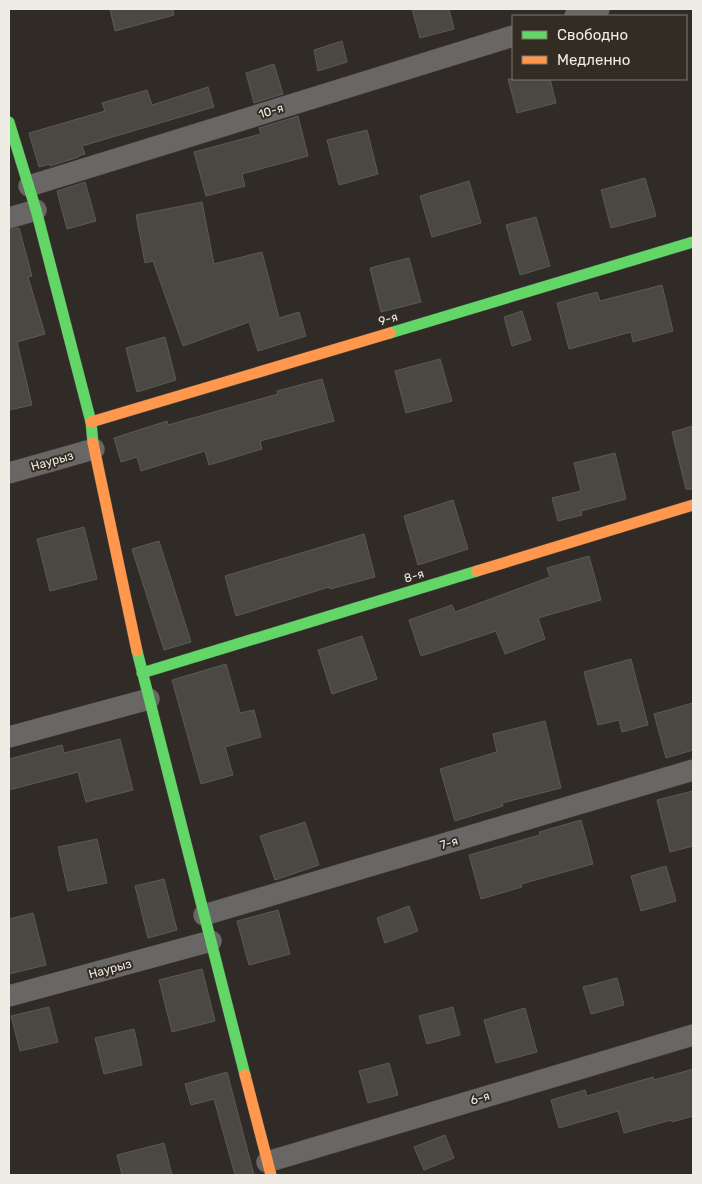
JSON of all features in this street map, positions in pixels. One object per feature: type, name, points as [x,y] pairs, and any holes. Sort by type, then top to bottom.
[{"type":"street","points":[[578,15],[599,9]]},
{"type":"street","name":"10-я","points":[[28,186],[512,36]]},
{"type":"street","points":[[9,122],[36,210],[91,422],[94,449],[142,673],[269,1169]]},
{"type":"street","points":[[9,218],[36,210]]},
{"type":"street","name":"9-я","points":[[91,422],[693,242]]},
{"type":"street","name":"Наурыз","points":[[9,473],[94,449]]},
{"type":"street","name":"8-я","points":[[142,673],[693,505]]},
{"type":"street","points":[[9,738],[149,699]]},
{"type":"street","name":"7-я","points":[[204,915],[693,770]]},
{"type":"street","name":"Наурыз","points":[[9,996],[211,941]]},
{"type":"street","name":"6-я","points":[[269,1169],[693,1035]]},
{"type":"building","points":[[110,9],[173,9],[174,15],[115,31]]},
{"type":"building","points":[[412,9],[449,9],[454,29],[420,38]]},
{"type":"building","points":[[342,41],[347,62],[318,71],[314,50]]},
{"type":"building","points":[[274,64],[283,94],[254,103],[246,73]]},
{"type":"building","points":[[508,79],[550,80],[556,103],[517,113]]},
{"type":"building","points":[[208,87],[214,107],[82,146],[85,154],[79,157],[50,166],[50,164],[39,167],[29,133],[105,111],[102,103],[147,90],[152,105]]},
{"type":"building","points":[[298,116],[308,156],[242,174],[245,186],[206,196],[194,152],[261,134],[259,128]]},
{"type":"building","points":[[367,130],[378,174],[339,185],[327,140]]},
{"type":"building","points":[[645,178],[656,216],[611,228],[601,190]]},
{"type":"building","points":[[469,181],[481,223],[432,237],[420,196]]},
{"type":"building","points":[[85,182],[96,221],[67,229],[57,191]]},
{"type":"building","points":[[202,202],[214,264],[262,252],[279,318],[299,312],[306,336],[258,351],[249,322],[183,346],[153,261],[145,263],[136,215]]},
{"type":"building","points":[[536,217],[550,266],[520,275],[506,225]]},
{"type":"building","points":[[19,228],[32,276],[28,277],[45,334],[17,342],[32,405],[9,410],[9,230]]},
{"type":"building","points":[[409,258],[421,302],[381,312],[370,268]]},
{"type":"building","points":[[662,285],[673,331],[633,342],[631,332],[569,349],[557,303],[597,292],[600,301]]},
{"type":"building","points":[[522,311],[531,340],[512,346],[504,317]]},
{"type":"building","points":[[165,337],[176,380],[137,392],[126,348]]},
{"type":"building","points":[[440,359],[452,401],[406,413],[395,371]]},
{"type":"building","points":[[322,379],[334,421],[260,441],[262,449],[209,465],[205,451],[141,471],[137,457],[121,462],[114,438],[167,421],[168,425],[278,394],[277,391]]},
{"type":"building","points":[[693,426],[693,489],[686,489],[672,432]]},
{"type":"building","points":[[615,453],[626,499],[581,511],[582,515],[558,521],[552,498],[581,491],[574,463]]},
{"type":"building","points":[[453,500],[468,549],[418,565],[404,516]]},
{"type":"building","points":[[84,527],[97,579],[50,591],[37,539]]},
{"type":"building","points":[[364,534],[375,577],[330,589],[329,587],[236,616],[225,576]]},
{"type":"building","points":[[159,541],[191,642],[164,650],[132,549]]},
{"type":"building","points":[[589,556],[601,600],[538,618],[545,639],[505,654],[496,631],[421,656],[409,620],[452,605],[455,612],[550,577],[547,568]]},
{"type":"building","points":[[362,636],[377,679],[332,694],[318,650]]},
{"type":"building","points":[[631,659],[648,725],[622,732],[619,720],[598,725],[584,672]]},
{"type":"building","points":[[226,664],[240,713],[254,710],[261,737],[225,747],[233,775],[201,784],[172,680]]},
{"type":"building","points":[[693,703],[693,750],[666,758],[654,714]]},
{"type":"building","points":[[545,721],[561,788],[502,803],[503,806],[455,821],[440,769],[497,752],[493,734]]},
{"type":"building","points":[[120,739],[133,790],[86,802],[78,772],[9,790],[9,759],[62,745],[64,753]]},
{"type":"building","points":[[693,791],[693,846],[670,852],[657,800]]},
{"type":"building","points":[[581,820],[593,864],[521,884],[522,887],[481,899],[469,855],[540,835],[539,832]]},
{"type":"building","points":[[305,822],[319,865],[275,880],[260,836]]},
{"type":"building","points":[[97,839],[107,883],[68,891],[58,847]]},
{"type":"building","points":[[666,866],[676,901],[641,911],[631,876]]},
{"type":"building","points":[[164,879],[177,930],[148,938],[135,886]]},
{"type":"building","points":[[409,906],[418,931],[385,943],[377,918]]},
{"type":"building","points":[[278,910],[290,954],[249,965],[237,921]]},
{"type":"building","points":[[33,913],[46,965],[9,974],[9,919]]},
{"type":"building","points":[[202,969],[215,1021],[172,1032],[159,980]]},
{"type":"building","points":[[617,978],[624,1005],[591,1014],[583,987]]},
{"type":"building","points":[[49,1007],[58,1042],[20,1051],[11,1016]]},
{"type":"building","points":[[453,1007],[460,1035],[427,1044],[419,1016]]},
{"type":"building","points":[[525,1008],[537,1052],[496,1063],[484,1020]]},
{"type":"building","points":[[134,1029],[142,1065],[104,1074],[95,1038]]},
{"type":"building","points":[[389,1063],[398,1095],[368,1103],[359,1071]]},
{"type":"building","points":[[693,1069],[693,1116],[624,1133],[618,1111],[559,1128],[551,1100],[585,1090],[587,1096],[653,1077],[654,1080]]},
{"type":"building","points":[[227,1072],[254,1175],[235,1175],[214,1099],[191,1105],[185,1084]]},
{"type":"building","points":[[445,1135],[454,1158],[424,1170],[414,1147]]},
{"type":"building","points":[[164,1143],[172,1175],[122,1175],[117,1155]]},
{"type":"traffic: fast","points":[[9,122],[36,210],[91,422],[93,443]]},
{"type":"traffic: fast","points":[[390,333],[693,242]]},
{"type":"traffic: fast","points":[[142,673],[477,571]]},
{"type":"traffic: fast","points":[[137,651],[245,1075]]},
{"type":"traffic: slow","points":[[91,422],[390,333]]},
{"type":"traffic: slow","points":[[93,443],[137,651]]},
{"type":"traffic: slow","points":[[477,571],[693,505]]},
{"type":"traffic: slow","points":[[245,1075],[271,1175]]}]
